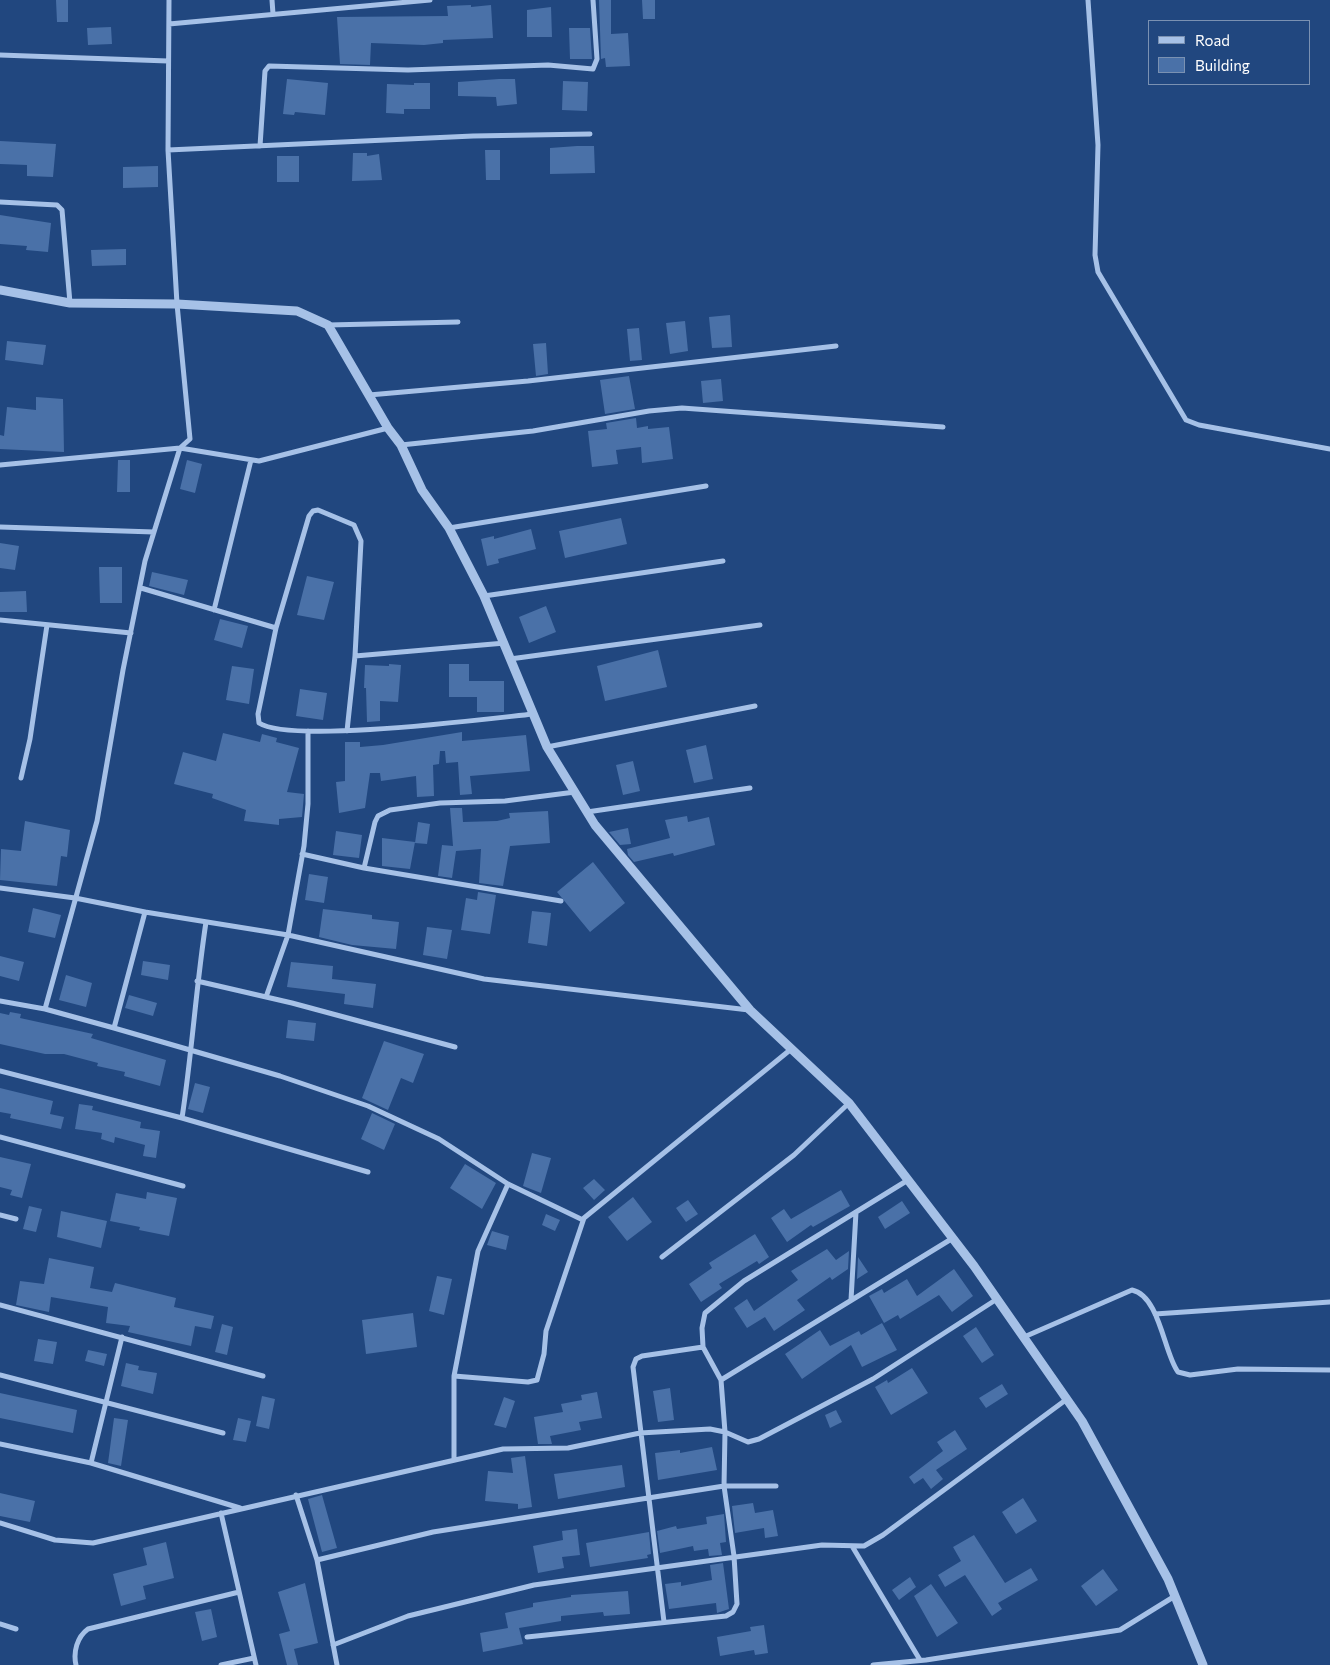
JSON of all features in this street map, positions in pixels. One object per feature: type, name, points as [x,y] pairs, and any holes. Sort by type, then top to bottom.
[{"type":"street","points":[[45,1009],[98,821],[145,561],[180,448],[190,439],[176,304],[168,150],[169,0]]},
{"type":"street","points":[[272,0],[273,14]]},
{"type":"street","points":[[168,24],[430,0]]},
{"type":"street","points":[[260,146],[265,71],[268,66],[408,70],[548,65],[593,69],[597,59],[593,0]]},
{"type":"street","points":[[1088,0],[1098,145],[1095,254],[1098,272],[1186,420],[1199,425],[1330,449]]},
{"type":"street","points":[[0,55],[168,61]]},
{"type":"street","points":[[168,150],[473,136],[590,134]]},
{"type":"street","points":[[0,202],[56,205],[62,210],[70,303]]},
{"type":"street","points":[[0,290],[70,303],[176,304],[296,311],[328,325],[458,322]]},
{"type":"street","points":[[328,325],[388,428],[401,445],[422,490],[449,528],[484,596],[547,747],[587,812],[750,1010],[790,1050],[849,1103],[953,1238],[1082,1421],[1168,1579],[1203,1665]]},
{"type":"street","points":[[369,395],[528,381],[836,346]]},
{"type":"street","points":[[401,445],[533,431],[649,411],[682,408],[943,427]]},
{"type":"street","points":[[0,465],[180,448],[260,461],[388,428]]},
{"type":"street","points":[[214,610],[251,460]]},
{"type":"street","points":[[449,528],[706,486]]},
{"type":"street","points":[[347,731],[355,656],[361,540],[354,525],[323,510],[312,510],[276,628],[258,714],[259,723],[267,728],[347,731],[533,714]]},
{"type":"street","points":[[0,527],[154,532]]},
{"type":"street","points":[[484,596],[723,561]]},
{"type":"street","points":[[141,588],[276,628]]},
{"type":"street","points":[[0,620],[131,633]]},
{"type":"street","points":[[21,778],[30,739],[46,625]]},
{"type":"street","points":[[510,660],[760,625]]},
{"type":"street","points":[[355,656],[505,643]]},
{"type":"street","points":[[547,747],[756,706]]},
{"type":"street","points":[[266,997],[288,935],[302,854],[308,804],[308,731]]},
{"type":"street","points":[[587,812],[750,788]]},
{"type":"street","points":[[364,868],[375,822],[378,816],[390,810],[440,803],[505,801],[574,792]]},
{"type":"street","points":[[302,854],[364,868],[561,901]]},
{"type":"street","points":[[0,888],[75,898],[145,912],[288,935],[484,979],[750,1010]]},
{"type":"street","points":[[114,1028],[145,912]]},
{"type":"street","points":[[182,1118],[192,1051],[197,981],[206,922]]},
{"type":"street","points":[[197,981],[266,997],[455,1047]]},
{"type":"street","points":[[0,1001],[45,1009],[114,1028],[368,1106],[439,1139],[508,1184],[583,1220]]},
{"type":"street","points":[[454,1376],[528,1382],[539,1378],[546,1331],[583,1220],[790,1050]]},
{"type":"street","points":[[0,1070],[182,1118],[368,1172]]},
{"type":"street","points":[[662,1257],[794,1155],[849,1103]]},
{"type":"street","points":[[0,1137],[182,1186]]},
{"type":"street","points":[[527,1637],[726,1616],[733,1612],[737,1604],[734,1556],[724,1486],[725,1432],[721,1380],[703,1347],[702,1328],[705,1314],[723,1296],[744,1281],[908,1180]]},
{"type":"street","points":[[454,1460],[454,1376],[478,1251],[508,1184]]},
{"type":"street","points":[[852,1300],[856,1212]]},
{"type":"street","points":[[0,1215],[16,1219]]},
{"type":"street","points":[[721,1380],[953,1238]]},
{"type":"street","points":[[1024,1337],[1129,1291],[1139,1293],[1154,1314],[1176,1370],[1181,1373],[1190,1375],[1238,1370],[1330,1370]]},
{"type":"street","points":[[0,1523],[55,1540],[93,1544],[240,1508],[502,1449],[568,1448],[640,1433],[710,1429],[725,1432],[748,1442],[759,1439],[873,1379],[997,1299]]},
{"type":"street","points":[[1154,1314],[1330,1302]]},
{"type":"street","points":[[0,1305],[263,1376]]},
{"type":"street","points":[[91,1463],[122,1337]]},
{"type":"street","points":[[664,1622],[633,1366],[636,1359],[703,1347]]},
{"type":"street","points":[[0,1374],[224,1433]]},
{"type":"street","points":[[333,1645],[408,1616],[534,1585],[822,1545],[864,1546],[883,1535],[1067,1399]]},
{"type":"street","points":[[0,1444],[91,1463],[240,1508]]},
{"type":"street","points":[[317,1560],[433,1532],[724,1486],[776,1486]]},
{"type":"street","points":[[296,1496],[317,1560],[337,1665]]},
{"type":"street","points":[[221,1513],[256,1665]]},
{"type":"street","points":[[852,1546],[920,1660]]},
{"type":"street","points":[[76,1665],[74,1658],[77,1643],[88,1629],[239,1592]]},
{"type":"street","points":[[873,1665],[920,1660],[1120,1630],[1175,1596]]},
{"type":"street","points":[[0,1624],[16,1629]]},
{"type":"street","points":[[221,1665],[254,1658]]},
{"type":"building","points":[[56,0],[68,0],[68,22],[57,22]]},
{"type":"building","points":[[599,0],[611,0],[611,34],[628,33],[630,66],[606,67],[605,58],[601,59]]},
{"type":"building","points":[[642,0],[655,0],[655,19],[643,19]]},
{"type":"building","points":[[471,5],[471,7],[491,5],[493,38],[443,40],[443,43],[424,45],[371,43],[370,65],[340,64],[337,17],[448,16],[447,6]]},
{"type":"building","points":[[551,7],[552,37],[527,37],[527,10]]},
{"type":"building","points":[[111,27],[112,44],[88,45],[87,28]]},
{"type":"building","points":[[569,28],[590,28],[592,59],[570,59]]},
{"type":"building","points":[[287,79],[328,83],[325,115],[295,112],[294,115],[283,114]]},
{"type":"building","points":[[515,79],[517,104],[497,106],[496,97],[458,96],[458,82]]},
{"type":"building","points":[[563,81],[588,82],[587,111],[562,110]]},
{"type":"building","points":[[414,83],[430,83],[430,109],[404,109],[404,114],[386,113],[387,84],[414,85]]},
{"type":"building","points":[[0,141],[56,144],[53,177],[27,176],[27,165],[0,164]]},
{"type":"building","points":[[594,146],[595,173],[550,174],[550,148]]},
{"type":"building","points":[[485,150],[500,150],[500,180],[486,180]]},
{"type":"building","points":[[353,153],[367,153],[367,156],[379,154],[382,180],[352,181]]},
{"type":"building","points":[[277,156],[299,156],[299,182],[277,182]]},
{"type":"building","points":[[158,166],[158,187],[123,188],[123,167]]},
{"type":"building","points":[[0,215],[51,223],[48,252],[26,250],[27,246],[0,244]]},
{"type":"building","points":[[126,249],[126,265],[92,266],[91,250]]},
{"type":"building","points":[[730,315],[732,347],[712,348],[709,317]]},
{"type":"building","points":[[685,321],[688,351],[670,354],[666,323]]},
{"type":"building","points":[[639,328],[642,360],[630,361],[627,329]]},
{"type":"building","points":[[7,341],[46,345],[43,365],[5,360]]},
{"type":"building","points":[[546,343],[548,374],[536,376],[533,344]]},
{"type":"building","points":[[629,376],[635,409],[605,414],[600,380]]},
{"type":"building","points":[[721,379],[723,401],[703,403],[701,381]]},
{"type":"building","points":[[36,397],[63,399],[64,452],[0,449],[0,435],[4,436],[7,407],[36,410]]},
{"type":"building","points":[[636,418],[637,428],[648,426],[648,429],[669,427],[673,459],[642,463],[641,447],[616,450],[618,464],[592,467],[588,431],[607,429],[606,423]]},
{"type":"building","points":[[118,460],[130,460],[130,492],[117,492]]},
{"type":"building","points":[[187,460],[202,464],[195,493],[180,489]]},
{"type":"building","points":[[621,518],[627,544],[565,558],[559,531]]},
{"type":"building","points":[[531,529],[536,549],[498,559],[499,563],[487,566],[481,539],[494,536],[494,539]]},
{"type":"building","points":[[0,543],[19,546],[15,570],[0,568]]},
{"type":"building","points":[[99,567],[122,567],[122,603],[100,603]]},
{"type":"building","points":[[152,572],[188,580],[184,595],[149,586]]},
{"type":"building","points":[[307,576],[334,582],[324,620],[297,615]]},
{"type":"building","points":[[26,591],[27,612],[0,612],[0,592]]},
{"type":"building","points":[[546,606],[556,632],[529,643],[519,617]]},
{"type":"building","points":[[220,619],[248,626],[242,648],[214,640]]},
{"type":"building","points":[[658,650],[667,687],[605,701],[597,666]]},
{"type":"building","points":[[389,664],[401,665],[398,702],[380,701],[380,721],[367,722],[366,688],[364,688],[365,665],[389,666]]},
{"type":"building","points":[[449,664],[469,664],[469,681],[504,681],[504,712],[477,712],[477,697],[449,697]]},
{"type":"building","points":[[232,666],[254,669],[249,704],[226,700]]},
{"type":"building","points":[[300,689],[327,693],[323,720],[296,716]]},
{"type":"building","points":[[462,732],[462,741],[526,735],[530,771],[470,776],[472,794],[460,795],[458,762],[446,763],[445,751],[440,751],[439,764],[433,765],[434,796],[417,797],[416,776],[381,781],[380,773],[370,773],[365,808],[339,813],[336,782],[345,781],[345,742],[360,742],[360,747]]},
{"type":"building","points":[[223,733],[260,742],[262,734],[277,738],[276,742],[299,748],[287,792],[304,794],[302,817],[279,819],[279,825],[244,821],[246,810],[212,798],[213,794],[174,784],[183,752],[216,761]]},
{"type":"building","points":[[706,745],[713,779],[694,783],[686,750]]},
{"type":"building","points":[[633,761],[640,791],[623,795],[616,765]]},
{"type":"building","points":[[450,808],[462,808],[463,822],[497,821],[510,818],[509,813],[548,811],[550,843],[510,846],[503,886],[479,883],[481,849],[456,851],[452,878],[438,876],[442,845],[453,846]]},
{"type":"building","points":[[687,816],[688,822],[709,817],[715,845],[674,856],[673,853],[634,862],[628,855],[627,849],[670,838],[665,820]]},
{"type":"building","points":[[25,821],[70,830],[67,857],[61,856],[57,886],[0,880],[1,849],[21,851]]},
{"type":"building","points":[[418,822],[430,824],[427,844],[415,843]]},
{"type":"building","points":[[628,828],[631,844],[620,845],[609,832]]},
{"type":"building","points":[[336,831],[362,835],[359,858],[333,855]]},
{"type":"building","points":[[382,838],[415,842],[410,869],[382,866]]},
{"type":"building","points":[[593,862],[625,903],[590,932],[557,892]]},
{"type":"building","points":[[309,874],[328,877],[324,903],[305,900]]},
{"type":"building","points":[[478,892],[496,895],[490,934],[461,930],[466,898],[477,900]]},
{"type":"building","points":[[33,908],[61,915],[55,938],[28,932]]},
{"type":"building","points":[[323,909],[372,915],[372,919],[399,922],[396,949],[352,945],[319,937]]},
{"type":"building","points":[[532,911],[551,913],[547,946],[528,943]]},
{"type":"building","points":[[427,927],[452,930],[447,959],[423,955]]},
{"type":"building","points":[[0,956],[24,962],[19,981],[0,976]]},
{"type":"building","points":[[143,961],[170,965],[168,980],[141,975]]},
{"type":"building","points":[[291,962],[333,966],[332,979],[376,984],[373,1008],[344,1004],[345,994],[287,987]]},
{"type":"building","points":[[66,975],[92,983],[86,1007],[59,1000]]},
{"type":"building","points":[[129,995],[157,1003],[153,1016],[125,1008]]},
{"type":"building","points":[[10,1012],[21,1014],[20,1018],[93,1034],[91,1038],[166,1060],[160,1086],[124,1076],[125,1072],[97,1066],[98,1063],[64,1054],[45,1054],[0,1044],[0,1013],[9,1015]]},
{"type":"building","points":[[288,1020],[316,1023],[314,1041],[286,1038]]},
{"type":"building","points":[[384,1041],[424,1054],[413,1083],[401,1078],[388,1110],[362,1098]]},
{"type":"building","points":[[195,1083],[210,1087],[203,1113],[188,1109]]},
{"type":"building","points":[[0,1088],[53,1101],[50,1114],[64,1117],[61,1129],[10,1118],[11,1114],[0,1112]]},
{"type":"building","points":[[79,1104],[93,1106],[92,1110],[141,1122],[140,1128],[160,1131],[156,1158],[143,1156],[145,1145],[115,1137],[114,1143],[101,1139],[102,1133],[75,1129]]},
{"type":"building","points":[[372,1113],[395,1124],[384,1150],[361,1139]]},
{"type":"building","points":[[532,1153],[551,1158],[541,1193],[523,1186]]},
{"type":"building","points":[[0,1157],[31,1164],[22,1198],[10,1195],[12,1190],[0,1187]]},
{"type":"building","points":[[465,1164],[496,1183],[482,1209],[450,1188]]},
{"type":"building","points":[[594,1179],[605,1190],[594,1200],[583,1188]]},
{"type":"building","points":[[841,1190],[850,1206],[813,1227],[811,1225],[787,1242],[771,1218],[784,1209],[791,1219]]},
{"type":"building","points":[[147,1192],[177,1198],[169,1236],[139,1230],[140,1227],[110,1221],[116,1193],[146,1199]]},
{"type":"building","points":[[633,1197],[652,1222],[627,1241],[608,1217]]},
{"type":"building","points":[[688,1200],[698,1214],[686,1222],[676,1208]]},
{"type":"building","points":[[902,1201],[910,1213],[885,1229],[878,1217]]},
{"type":"building","points":[[29,1206],[42,1209],[36,1232],[23,1229]]},
{"type":"building","points":[[61,1211],[107,1221],[101,1248],[57,1237]]},
{"type":"building","points":[[546,1214],[560,1220],[555,1231],[542,1225]]},
{"type":"building","points":[[492,1231],[509,1236],[506,1250],[487,1245]]},
{"type":"building","points":[[755,1234],[769,1257],[759,1264],[757,1261],[719,1284],[722,1288],[701,1302],[689,1284],[712,1268],[709,1263]]},
{"type":"building","points":[[827,1249],[836,1260],[849,1251],[848,1269],[832,1280],[830,1277],[797,1300],[805,1310],[774,1331],[765,1317],[747,1328],[734,1308],[747,1299],[754,1311],[798,1280],[791,1271]]},
{"type":"building","points":[[858,1257],[868,1272],[857,1279]]},
{"type":"building","points":[[49,1258],[94,1267],[90,1288],[112,1292],[115,1283],[176,1298],[174,1307],[214,1316],[211,1329],[195,1326],[191,1346],[128,1332],[130,1326],[106,1323],[108,1307],[51,1297],[49,1312],[16,1305],[20,1281],[44,1284]]},
{"type":"building","points":[[954,1269],[973,1296],[952,1312],[939,1295],[900,1319],[898,1315],[884,1323],[869,1296],[882,1289],[884,1293],[907,1279],[917,1296]]},
{"type":"building","points":[[437,1276],[452,1279],[444,1315],[429,1311]]},
{"type":"building","points":[[413,1313],[417,1347],[366,1354],[362,1320]]},
{"type":"building","points":[[882,1323],[897,1350],[862,1367],[851,1345],[802,1379],[785,1354],[820,1330],[830,1346],[859,1331],[861,1335]]},
{"type":"building","points":[[222,1324],[233,1327],[227,1355],[215,1352]]},
{"type":"building","points":[[976,1327],[994,1355],[982,1363],[963,1336]]},
{"type":"building","points":[[38,1339],[57,1342],[53,1364],[34,1361]]},
{"type":"building","points":[[88,1350],[107,1354],[104,1366],[85,1361]]},
{"type":"building","points":[[126,1363],[139,1366],[138,1370],[157,1373],[153,1394],[121,1386]]},
{"type":"building","points":[[912,1368],[928,1393],[891,1415],[875,1387],[887,1380],[888,1383]]},
{"type":"building","points":[[1002,1384],[1008,1394],[986,1408],[979,1398]]},
{"type":"building","points":[[670,1388],[674,1420],[658,1422],[653,1391]]},
{"type":"building","points":[[597,1392],[602,1418],[579,1422],[581,1430],[550,1436],[552,1444],[538,1444],[534,1417],[563,1412],[561,1404],[582,1400],[581,1395]]},
{"type":"building","points":[[0,1393],[77,1410],[73,1433],[0,1418]]},
{"type":"building","points":[[262,1396],[275,1399],[269,1429],[256,1426]]},
{"type":"building","points":[[504,1397],[515,1401],[506,1428],[494,1425]]},
{"type":"building","points":[[836,1410],[842,1422],[830,1428],[825,1415]]},
{"type":"building","points":[[114,1418],[128,1420],[121,1466],[108,1463]]},
{"type":"building","points":[[238,1418],[251,1421],[246,1442],[233,1440]]},
{"type":"building","points":[[955,1430],[967,1449],[936,1470],[943,1479],[931,1489],[923,1478],[914,1484],[909,1477],[943,1451],[937,1442]]},
{"type":"building","points":[[712,1447],[717,1470],[658,1480],[655,1453],[680,1450],[680,1453]]},
{"type":"building","points":[[525,1456],[532,1507],[518,1509],[518,1504],[485,1501],[488,1471],[513,1473],[511,1458]]},
{"type":"building","points":[[622,1465],[625,1487],[558,1499],[554,1474]]},
{"type":"building","points":[[0,1493],[35,1501],[30,1522],[0,1516]]},
{"type":"building","points":[[322,1495],[337,1548],[322,1552],[308,1499]]},
{"type":"building","points":[[1023,1498],[1037,1521],[1016,1534],[1002,1512]]},
{"type":"building","points":[[753,1503],[755,1513],[773,1510],[778,1536],[765,1538],[764,1528],[735,1533],[732,1506]]},
{"type":"building","points":[[724,1514],[726,1542],[720,1543],[722,1555],[709,1556],[708,1549],[694,1551],[693,1546],[660,1553],[657,1531],[676,1526],[677,1529],[707,1524],[706,1517]]},
{"type":"building","points":[[577,1529],[580,1555],[562,1557],[564,1568],[538,1573],[533,1546],[563,1540],[562,1531]]},
{"type":"building","points":[[649,1532],[651,1554],[647,1555],[648,1558],[590,1567],[586,1543]]},
{"type":"building","points":[[974,1535],[1005,1583],[1031,1568],[1038,1580],[998,1603],[1002,1609],[992,1616],[965,1575],[945,1587],[938,1575],[961,1561],[953,1547]]},
{"type":"building","points":[[166,1542],[174,1578],[143,1586],[146,1599],[121,1606],[113,1574],[147,1565],[143,1548]]},
{"type":"building","points":[[723,1563],[729,1609],[717,1613],[716,1603],[669,1609],[665,1584],[681,1582],[681,1586],[712,1580],[710,1565]]},
{"type":"building","points":[[1103,1569],[1118,1590],[1096,1606],[1081,1586]]},
{"type":"building","points":[[910,1577],[916,1587],[899,1600],[892,1590]]},
{"type":"building","points":[[305,1583],[318,1643],[294,1649],[298,1665],[287,1665],[279,1634],[290,1631],[278,1592]]},
{"type":"building","points":[[931,1584],[958,1623],[937,1637],[914,1596]]},
{"type":"building","points":[[628,1591],[630,1614],[604,1616],[603,1612],[561,1616],[561,1621],[519,1628],[523,1644],[483,1652],[480,1633],[508,1628],[505,1613],[533,1607],[533,1603],[571,1597],[571,1595]]},
{"type":"building","points":[[211,1609],[217,1637],[202,1641],[195,1612]]},
{"type":"building","points":[[764,1625],[768,1653],[755,1655],[754,1650],[720,1656],[717,1637],[751,1631],[750,1627]]}]
